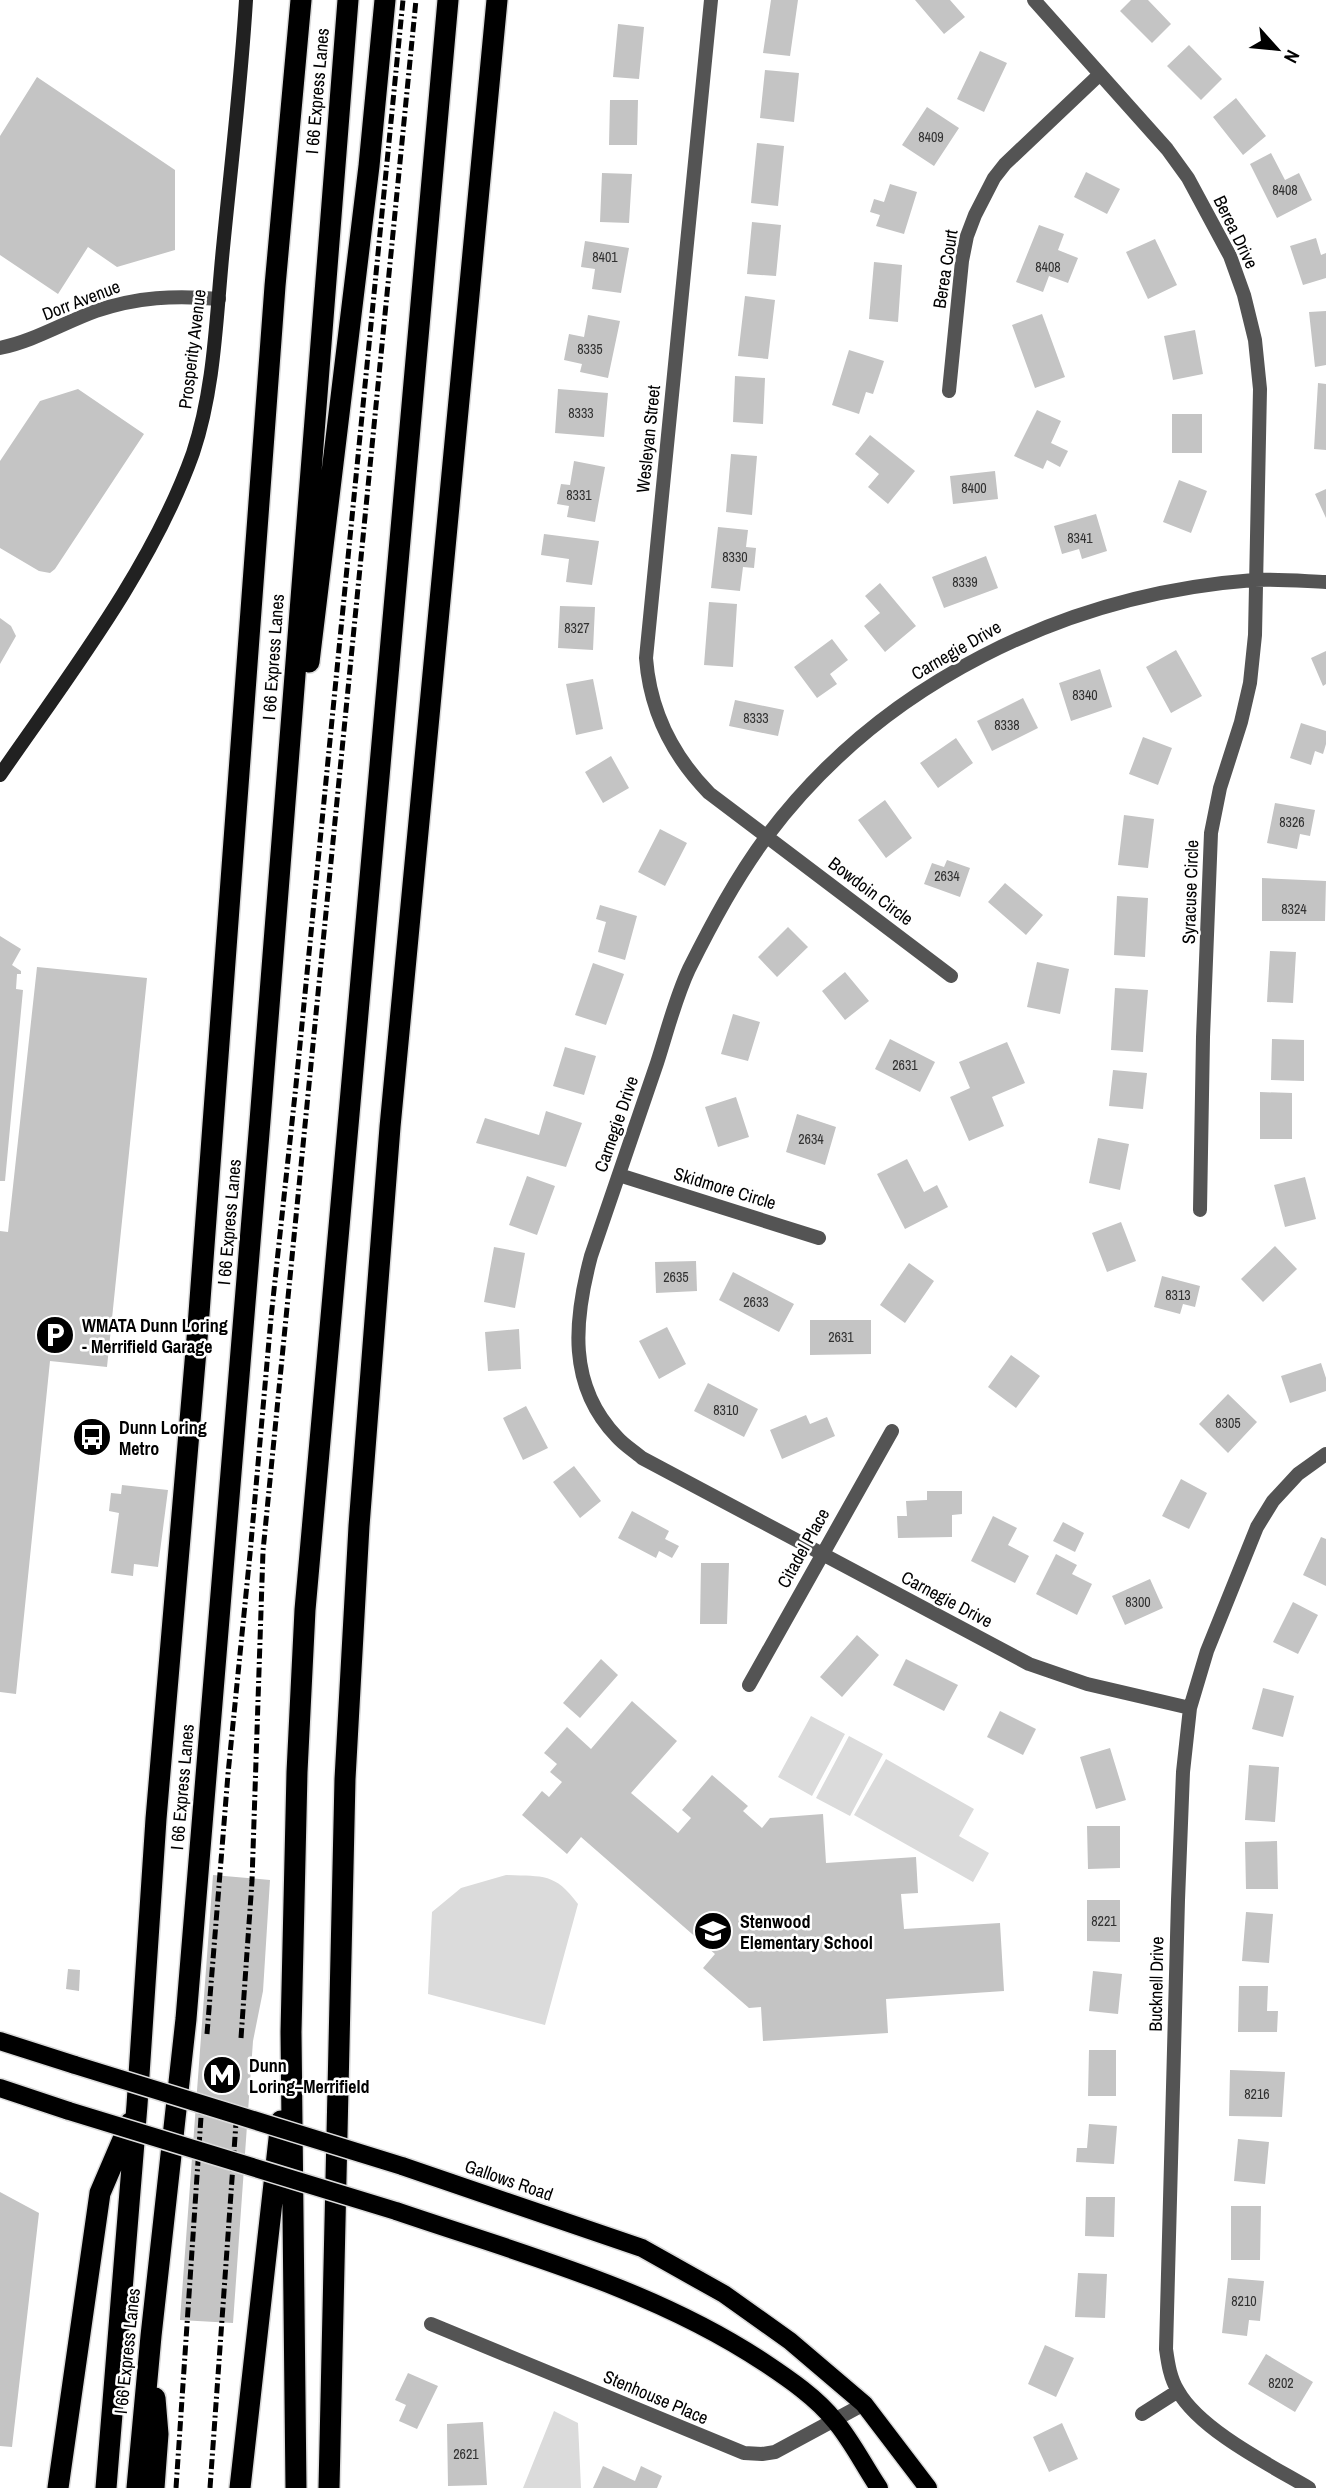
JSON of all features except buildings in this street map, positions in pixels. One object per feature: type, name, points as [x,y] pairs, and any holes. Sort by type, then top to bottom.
[{"type":"highway","points":[[106,2488],[137,2105],[155,1832],[198,1327],[275,286],[301,0]]},
{"type":"highway","name":"I 66 Express Lanes","points":[[136,2488],[187,2006],[348,0]]},
{"type":"highway","points":[[272,961],[369,166],[385,0]]},
{"type":"highway","points":[[296,2488],[292,2032],[297,1772],[305,1610],[448,0]]},
{"type":"highway","points":[[329,2488],[345,1779],[359,1526],[391,1113],[497,0]]},
{"type":"highway","points":[[240,2488],[292,2032]]},
{"type":"highway","points":[[58,2488],[100,2193],[137,2105]]},
{"type":"highway","points":[[151,2336],[158,2434],[154,2488]]},
{"type":"main road","name":"Prosperity Avenue","points":[[0,775],[98,633],[173,501],[193,451],[208,392],[219,299],[246,0]]},
{"type":"main road","name":"Gallows Road","points":[[0,2041],[402,2166],[642,2248],[742,2306],[790,2341],[864,2404],[928,2488]]},
{"type":"main road","points":[[0,2088],[396,2211],[615,2285],[694,2320],[738,2344],[780,2373],[835,2420],[879,2488]]},
{"type":"street","name":"Wesleyan Street","points":[[711,0],[646,658],[647,676],[655,712],[665,735],[688,772],[709,793],[767,836]]},
{"type":"street","name":"Berea Drive","points":[[1034,0],[1167,149],[1188,178],[1230,256],[1244,295],[1255,340],[1260,389],[1256,580]]},
{"type":"street","name":"Berea Court","points":[[949,391],[962,261],[975,215],[994,178],[1005,164],[1099,75]]},
{"type":"street","name":"Dorr Avenue","points":[[0,348],[19,344],[95,312],[132,301],[161,296],[219,299]]},
{"type":"street","name":"Carnegie Drive","points":[[1190,1708],[1087,1684],[1043,1670],[642,1458],[616,1437],[593,1403],[582,1372],[577,1341],[578,1320],[592,1256],[687,973],[724,900],[767,836],[802,794],[855,742],[901,705],[996,647],[1042,627],[1105,606],[1174,590],[1256,580],[1326,582]]},
{"type":"street","name":"Syracuse Circle","points":[[1200,1210],[1211,833],[1220,788],[1250,683],[1255,635],[1256,580]]},
{"type":"street","name":"Bowdoin Circle","points":[[767,836],[951,976]]},
{"type":"street","name":"Skidmore Circle","points":[[619,1175],[819,1238]]},
{"type":"street","name":"Citadel Place","points":[[749,1685],[892,1431]]},
{"type":"street","name":"Bucknell Drive","points":[[1308,2488],[1225,2437],[1192,2409],[1178,2391],[1169,2369],[1166,2349],[1178,1900],[1183,1772],[1190,1708],[1207,1651],[1256,1527],[1273,1501],[1297,1474],[1326,1454]]},
{"type":"street","name":"Stenhouse Place","points":[[431,2324],[744,2453],[775,2452],[864,2404]]},
{"type":"street","points":[[1142,2414],[1178,2391]]},
{"type":"shaded area","points":[[811,1716],[845,1734],[812,1796],[778,1777]]},
{"type":"shaded area","points":[[849,1736],[883,1754],[850,1816],[816,1798]]},
{"type":"shaded area","points":[[886,1759],[974,1809],[959,1836],[989,1853],[973,1882],[854,1815]]},
{"type":"shaded area","points":[[506,1875],[547,1878],[562,1886],[578,1904],[545,2025],[428,1994],[432,1912],[461,1888]]},
{"type":"shaded area","points":[[554,2411],[578,2423],[581,2488],[523,2488]]},
{"type":"railway","points":[[207,2034],[228,1774],[271,1318],[403,0]]},
{"type":"railway","points":[[241,2038],[252,1881],[263,1551],[416,0]]},
{"type":"railway","points":[[176,2488],[202,2102]]},
{"type":"railway","points":[[210,2488],[237,2109]]},
{"type":"place","name":"WMATA Dunn Loring - Merrifield Garage","points":[[55,1335]]},
{"type":"place","name":"Dunn Loring Metro","points":[[92,1437]]},
{"type":"place","name":"Stenwood Elementary School","points":[[713,1931]]},
{"type":"place","name":"Dunn Loring–Merrifield","points":[[222,2075]]}]
